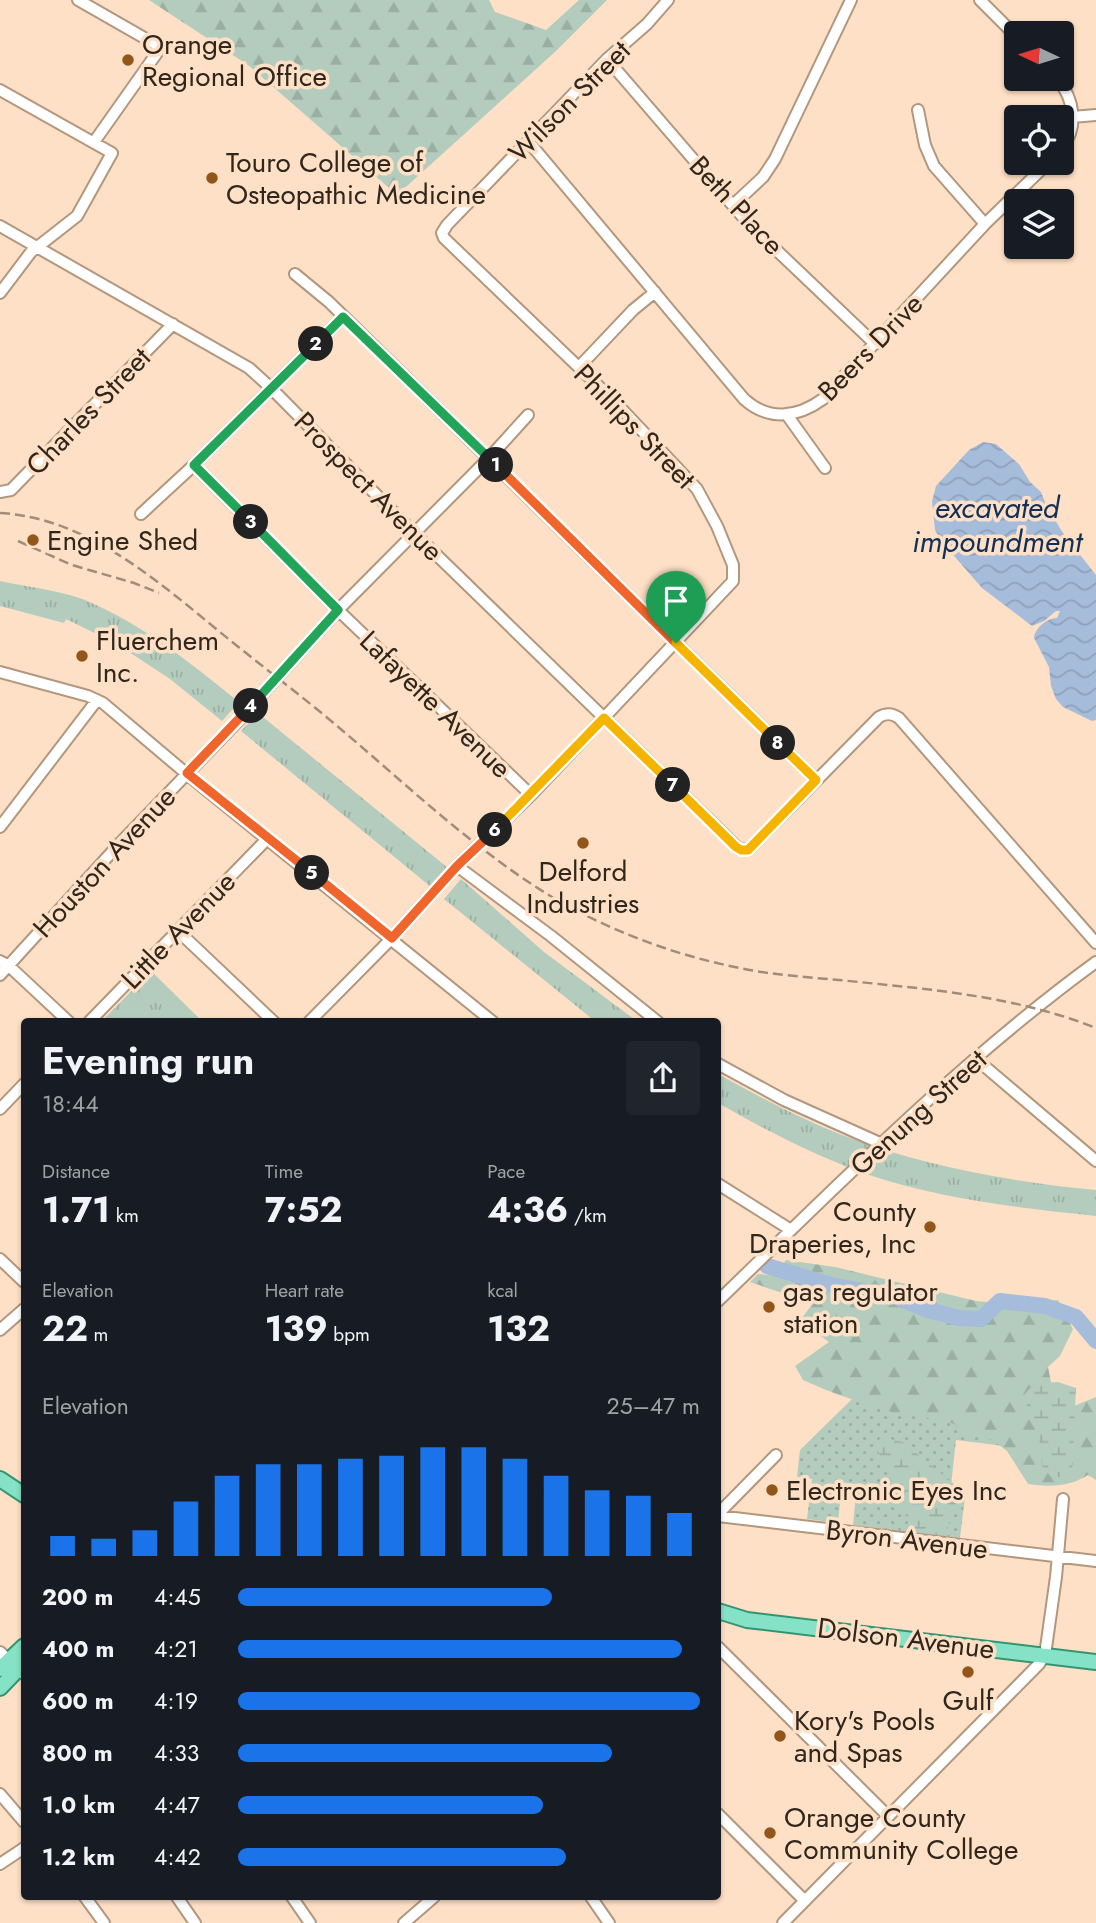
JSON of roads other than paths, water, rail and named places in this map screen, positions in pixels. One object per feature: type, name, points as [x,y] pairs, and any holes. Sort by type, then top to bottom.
[{"type":"main road","points":[[0,1479],[21,1493]]},
{"type":"main road","name":"Dolson Avenue","points":[[721,1612],[747,1620],[1096,1662]]},
{"type":"main road","points":[[0,1688],[13,1665]]},
{"type":"street","points":[[78,0],[155,44],[159,50],[94,142]]},
{"type":"street","name":"Wilson Street","points":[[442,233],[443,228],[668,0]]},
{"type":"street","points":[[733,205],[764,177],[775,159],[851,0]]},
{"type":"street","points":[[980,0],[1004,24]]},
{"type":"street","name":"Beth Place","points":[[607,59],[733,205],[875,344]]},
{"type":"street","points":[[0,90],[112,153],[76,216],[31,251],[0,293]]},
{"type":"street","points":[[918,110],[925,145],[934,166],[985,224]]},
{"type":"street","points":[[1074,117],[1096,116]]},
{"type":"street","points":[[528,141],[655,292],[633,310],[579,367]]},
{"type":"street","name":"Beers Drive","points":[[655,292],[744,399],[764,412],[787,415],[807,410],[823,399],[985,224],[1036,175]]},
{"type":"street","name":"Prospect Avenue","points":[[0,226],[248,368],[272,388],[415,534],[736,847],[746,851],[816,780]]},
{"type":"street","name":"Phillips Street","points":[[313,1018],[392,938],[457,866],[531,795],[676,643],[730,586],[734,576],[733,565],[718,526],[697,489],[668,456],[444,238],[442,233]]},
{"type":"street","points":[[295,274],[329,302],[816,780],[878,718],[889,714],[900,718],[1096,943]]},
{"type":"street","points":[[141,514],[343,317]]},
{"type":"street","name":"Charles Street","points":[[0,492],[11,490],[173,324]]},
{"type":"street","name":"Houston Avenue","points":[[0,975],[4,963],[187,773],[338,610],[415,534],[528,415]]},
{"type":"street","points":[[787,415],[825,468]]},
{"type":"street","name":"Lafayette Avenue","points":[[194,465],[338,610],[531,795]]},
{"type":"street","points":[[0,671],[97,700],[488,1018]]},
{"type":"street","points":[[0,827],[97,700]]},
{"type":"street","name":"Little Avenue","points":[[93,1018],[268,838]]},
{"type":"street","points":[[457,866],[540,927],[653,1018]]},
{"type":"street","points":[[177,930],[270,1018]]},
{"type":"street","name":"Genung Street","points":[[721,1298],[882,1144],[1027,1013],[1096,962]]},
{"type":"street","points":[[4,963],[65,1018]]},
{"type":"street","points":[[976,1059],[1096,1161]]},
{"type":"street","points":[[721,1066],[784,1100],[882,1144]]},
{"type":"street","points":[[0,1109],[21,1087]]},
{"type":"street","points":[[721,1186],[791,1230]]},
{"type":"street","points":[[0,1259],[21,1279]]},
{"type":"street","points":[[0,1330],[21,1312]]},
{"type":"street","points":[[721,1512],[776,1455]]},
{"type":"street","points":[[783,1923],[1045,1655],[1063,1499]]},
{"type":"street","name":"Byron Avenue","points":[[721,1515],[1096,1561]]},
{"type":"street","points":[[721,1650],[888,1816]]},
{"type":"street","points":[[0,1794],[21,1818]]},
{"type":"street","points":[[721,1817],[805,1901]]},
{"type":"street","points":[[0,1864],[21,1850]]},
{"type":"street","points":[[87,1900],[104,1923]]},
{"type":"street","points":[[179,1900],[195,1923]]},
{"type":"street","points":[[294,1900],[310,1923]]},
{"type":"street","points":[[404,1923],[431,1900]]},
{"type":"street","points":[[593,1900],[609,1923]]},
{"type":"water","name":"excavated impoundment","points":[[983,442],[996,444],[1019,464],[1030,482],[1041,492],[1063,533],[1096,575],[1096,720],[1092,721],[1063,707],[1056,699],[1051,686],[1049,667],[1034,638],[1039,627],[1057,618],[1060,611],[1032,626],[982,588],[942,542],[935,530],[932,501],[936,486],[969,450]]},
{"type":"waterway","points":[[767,1266],[831,1285],[896,1297],[928,1310],[959,1318],[981,1319],[1000,1301],[1045,1306],[1076,1317],[1096,1341]]},
{"type":"railway","points":[[0,513],[33,518],[65,528],[95,541],[152,578],[316,708],[477,845],[534,886],[606,925],[649,943],[740,968],[969,995],[1033,1008],[1096,1028]]},
{"type":"railway","points":[[18,541],[72,565],[159,593]]},
{"type":"place","name":"Orange Regional Office","points":[[128,60]]},
{"type":"place","name":"Touro College of Osteopathic Medicine","points":[[212,178]]},
{"type":"place","name":"Engine Shed","points":[[33,540]]},
{"type":"place","name":"Fluerchem Inc.","points":[[82,656]]},
{"type":"place","name":"Delford Industries","points":[[583,843]]},
{"type":"place","name":"County Draperies, Inc","points":[[930,1227]]},
{"type":"place","name":"gas regulator station","points":[[769,1307]]},
{"type":"place","name":"Electronic Eyes Inc","points":[[772,1490]]},
{"type":"place","name":"Gulf","points":[[968,1672]]},
{"type":"place","name":"Kory's Pools and Spas","points":[[780,1736]]},
{"type":"place","name":"Orange County Community College","points":[[770,1833]]}]
